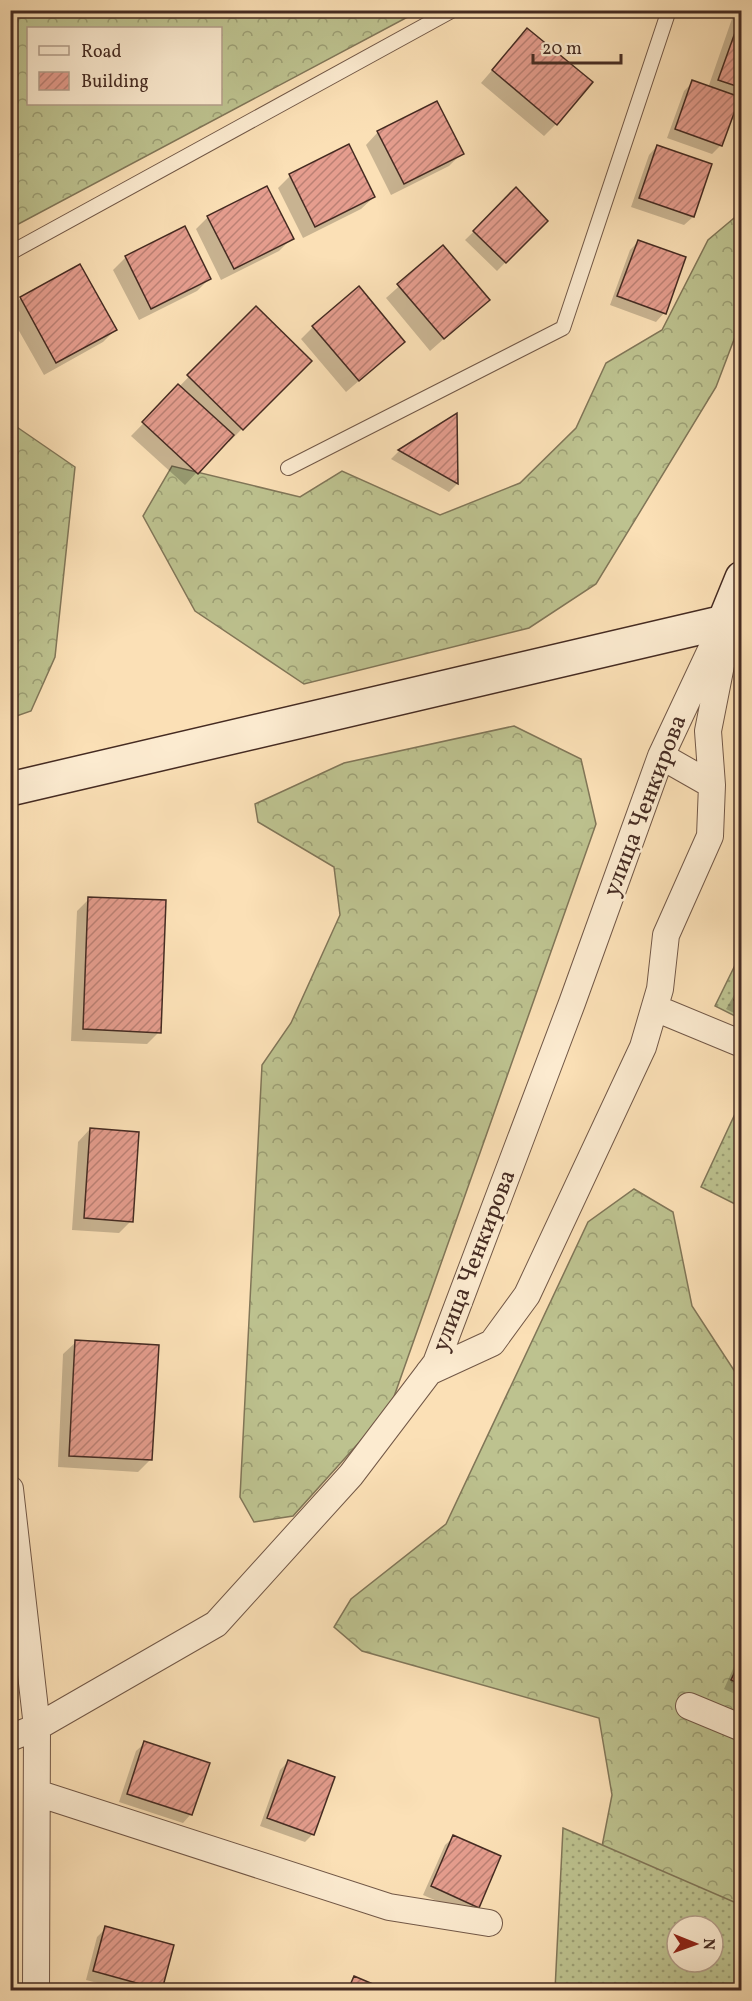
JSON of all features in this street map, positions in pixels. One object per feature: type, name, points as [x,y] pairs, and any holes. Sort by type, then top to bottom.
[{"type":"street","points":[[429,1372],[492,1343],[527,1295],[643,1047],[660,989],[666,935],[710,836],[712,786],[708,731],[741,578]]},
{"type":"street","points":[[10,789],[733,620]]},
{"type":"street","name":"улица Ченкирова","points":[[10,1738],[37,1727],[216,1624],[351,1475],[436,1363],[568,1014],[661,756],[733,620]]},
{"type":"street","points":[[661,756],[712,786]]},
{"type":"street","points":[[655,1008],[741,1044]]},
{"type":"street","points":[[10,1489],[37,1727],[36,1990]]},
{"type":"street","points":[[689,1706],[741,1728]]},
{"type":"street","points":[[37,1793],[389,1907],[489,1923]]},
{"type":"lane","points":[[10,253],[453,10]]},
{"type":"lane","points":[[288,468],[563,328],[669,10]]},
{"type":"green space","points":[[11,10],[419,11],[11,228]]},
{"type":"green space","points":[[740,213],[741,321],[716,387],[596,584],[529,628],[304,684],[195,611],[143,516],[172,466],[300,497],[342,471],[440,515],[520,483],[576,428],[606,363],[662,330],[708,240]]},
{"type":"green space","points":[[11,423],[75,467],[55,657],[31,711],[11,718]]},
{"type":"green space","points":[[514,726],[581,759],[596,824],[390,1408],[293,1516],[254,1522],[240,1497],[262,1065],[291,1023],[340,915],[334,867],[258,822],[255,804],[344,763]]},
{"type":"green space","points":[[741,953],[741,1019],[715,1006]]},
{"type":"green space","points":[[741,1101],[741,1207],[701,1187]]},
{"type":"green space","points":[[634,1189],[673,1212],[692,1306],[741,1381],[741,1990],[574,1990],[612,1795],[599,1718],[362,1651],[334,1627],[351,1599],[446,1524],[588,1222]]},
{"type":"green space","points":[[563,1828],[741,1905],[741,1990],[555,1990]]},
{"type":"building","points":[[742,13],[742,88],[718,80]]},
{"type":"building","points":[[527,28],[593,82],[557,125],[492,70]]},
{"type":"building","points":[[692,80],[740,97],[722,146],[675,129]]},
{"type":"building","points":[[437,101],[464,154],[404,184],[377,131]]},
{"type":"building","points":[[349,144],[375,197],[315,227],[289,174]]},
{"type":"building","points":[[657,145],[712,164],[694,217],[639,198]]},
{"type":"building","points":[[267,186],[294,239],[234,269],[207,216]]},
{"type":"building","points":[[516,187],[548,221],[506,263],[473,231]]},
{"type":"building","points":[[185,226],[211,279],[151,309],[125,256]]},
{"type":"building","points":[[638,240],[686,257],[666,314],[617,296]]},
{"type":"building","points":[[443,245],[490,300],[444,339],[397,284]]},
{"type":"building","points":[[80,264],[117,330],[56,363],[20,297]]},
{"type":"building","points":[[359,286],[405,342],[359,381],[312,326]]},
{"type":"building","points":[[256,306],[312,361],[243,430],[187,375]]},
{"type":"building","points":[[178,384],[234,435],[198,474],[142,422]]},
{"type":"building","points":[[457,413],[458,484],[398,450]]},
{"type":"building","points":[[88,897],[166,900],[161,1033],[83,1029]]},
{"type":"building","points":[[742,986],[742,1004],[734,1000]]},
{"type":"building","points":[[90,1128],[139,1132],[133,1222],[84,1218]]},
{"type":"building","points":[[75,1340],[159,1345],[152,1460],[69,1456]]},
{"type":"building","points":[[742,1657],[742,1685],[731,1680]]},
{"type":"building","points":[[144,1741],[210,1763],[192,1815],[127,1794]]},
{"type":"building","points":[[288,1760],[335,1777],[314,1835],[267,1818]]},
{"type":"building","points":[[453,1835],[501,1856],[479,1908],[431,1886]]},
{"type":"building","points":[[105,1926],[174,1945],[162,1990],[93,1971]]},
{"type":"building","points":[[354,1976],[387,1990],[348,1990]]}]
